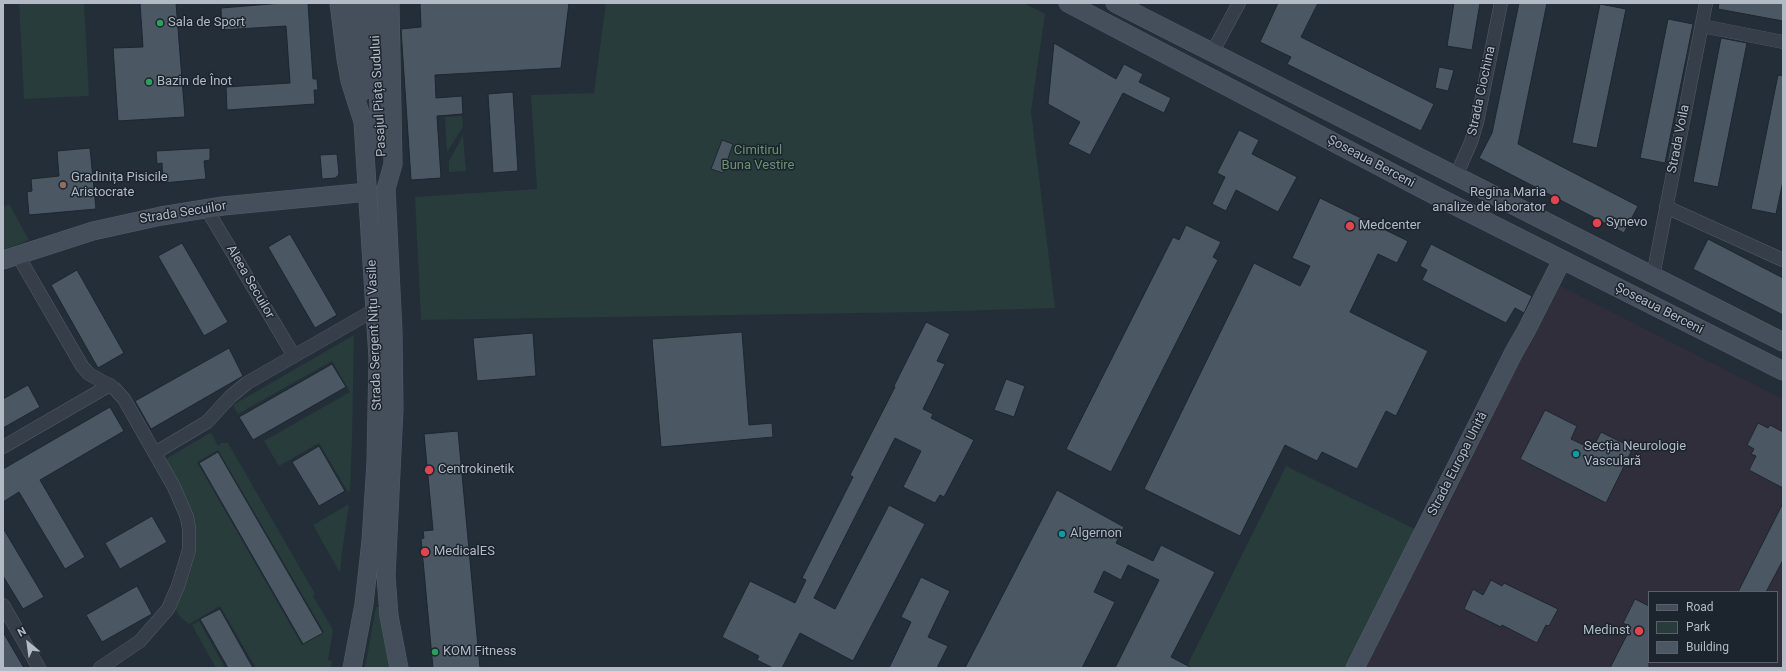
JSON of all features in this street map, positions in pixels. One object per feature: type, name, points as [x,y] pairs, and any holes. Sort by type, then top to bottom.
[{"type":"main road","name":"Strada Sergent Nițu Vasile","points":[[339,3],[350,82],[363,122],[376,309],[378,411],[374,498],[364,604],[352,668]]},
{"type":"main road","name":"Pasajul Piața Sudului","points":[[356,3],[363,122]]},
{"type":"main road","name":"Pasajul Piața Sudului","points":[[373,3],[383,167],[386,189]]},
{"type":"main road","name":"Strada Sergent Nițu Vasile","points":[[390,3],[393,164],[386,189],[394,376],[392,460],[386,576],[388,605],[399,668]]},
{"type":"main road","name":"Șoseaua Berceni","points":[[1068,3],[1324,138],[1783,371]]},
{"type":"main road","name":"Șoseaua Berceni","points":[[1115,3],[1783,342]]},
{"type":"main road","points":[[1324,138],[1336,116]]},
{"type":"main road","name":"Strada Secuilor","points":[[10,257],[114,226],[206,208],[368,192]]},
{"type":"main road","name":"Strada Europa Unită","points":[[1355,668],[1562,260]]},
{"type":"street","points":[[1212,53],[1239,3]]},
{"type":"street","name":"Strada Ciochina","points":[[1456,176],[1468,149],[1477,122],[1501,3]]},
{"type":"street","name":"Strada Voila","points":[[1653,276],[1706,3]]},
{"type":"street","points":[[1702,26],[1783,42]]},
{"type":"street","points":[[1666,207],[1783,260]]},
{"type":"street","name":"Aleea Secuilor","points":[[206,208],[294,356]]},
{"type":"street","points":[[10,257],[82,366],[93,377],[110,385],[124,399],[179,497],[187,517],[190,539],[186,561],[178,586],[162,617],[136,645],[100,668]]},
{"type":"street","points":[[155,454],[208,422],[230,397],[247,383],[376,309]]},
{"type":"street","points":[[3,447],[110,385]]},
{"type":"street","points":[[3,605],[39,668]]},
{"type":"shaded area","points":[[1557,284],[1783,399],[1783,668],[1361,668]]},
{"type":"green space","points":[[19,3],[84,3],[89,96],[24,99]]},
{"type":"green space","name":"Cimitirul Buna Vestire","points":[[606,3],[1024,3],[1045,14],[1031,111],[1055,308],[923,312],[421,320],[415,197],[537,189],[531,95],[594,93]]},
{"type":"green space","points":[[462,116],[463,127],[447,152],[445,117]]},
{"type":"green space","points":[[463,135],[466,171],[449,172],[449,161]]},
{"type":"green space","points":[[9,204],[29,240],[3,250],[3,207]]},
{"type":"green space","points":[[354,335],[352,441],[350,491],[348,492],[319,443],[279,466],[264,441],[350,392],[332,361],[238,414],[233,405]]},
{"type":"green space","points":[[210,433],[218,446],[221,443],[228,443],[315,594],[313,596],[333,630],[328,660],[332,661],[331,668],[256,668],[220,606],[189,624],[181,618],[173,606],[194,521],[187,499],[167,462],[169,457]],"holes":[[[218,450],[324,632],[302,645],[197,462]]]},
{"type":"green space","points":[[1286,466],[1417,530],[1347,668],[1186,668]]},
{"type":"green space","points":[[349,504],[342,552],[340,573],[313,525]]},
{"type":"green space","points":[[376,607],[380,607],[390,668],[365,668]]},
{"type":"green space","points":[[199,621],[225,668],[216,668],[192,625]]},
{"type":"building","name":"Bazin de Înot","points":[[140,3],[176,3],[185,117],[118,121],[113,48],[143,47]]},
{"type":"building","points":[[283,3],[308,3],[313,79],[317,79],[318,90],[314,90],[315,104],[227,110],[226,87],[290,83],[286,26],[222,30],[221,8]]},
{"type":"building","points":[[420,3],[569,3],[561,68],[435,75],[436,98],[462,96],[463,114],[437,116],[441,178],[411,180],[401,29],[421,27]]},
{"type":"building","points":[[1278,3],[1318,3],[1301,37],[1434,104],[1421,131],[1287,64],[1291,57],[1260,42]]},
{"type":"building","points":[[1454,3],[1480,3],[1472,50],[1447,46]]},
{"type":"building","points":[[1519,3],[1547,3],[1518,144],[1638,206],[1624,233],[1479,158],[1492,133]]},
{"type":"building","points":[[1719,3],[1783,3],[1783,21],[1718,9]]},
{"type":"building","points":[[1600,4],[1626,9],[1597,148],[1572,143]]},
{"type":"building","points":[[1668,19],[1693,24],[1665,163],[1640,158]]},
{"type":"building","points":[[1721,38],[1747,43],[1718,187],[1693,182]]},
{"type":"building","points":[[1054,43],[1116,79],[1124,64],[1143,74],[1139,82],[1171,98],[1164,113],[1123,93],[1090,155],[1068,144],[1080,122],[1048,104]]},
{"type":"building","points":[[1439,67],[1454,70],[1448,91],[1435,88]]},
{"type":"building","points":[[1778,75],[1783,76],[1783,181],[1776,214],[1751,209]]},
{"type":"building","points":[[513,92],[518,171],[493,173],[488,94]]},
{"type":"building","points":[[1239,130],[1259,140],[1252,154],[1297,177],[1278,212],[1236,190],[1226,211],[1212,204],[1225,177],[1217,173]]},
{"type":"building","points":[[722,140],[733,144],[723,173],[711,169]]},
{"type":"building","name":"Gradinița Pisicile Aristocrate","points":[[90,148],[96,209],[29,215],[27,192],[32,191],[31,179],[59,176],[57,151]]},
{"type":"building","points":[[210,148],[210,160],[204,161],[206,179],[163,183],[162,163],[157,164],[156,151]]},
{"type":"building","points":[[337,154],[338,176],[335,178],[322,179],[320,155]]},
{"type":"building","points":[[1320,198],[1408,241],[1397,263],[1378,254],[1350,312],[1428,351],[1396,416],[1386,411],[1357,469],[1322,452],[1317,461],[1285,445],[1240,536],[1144,489],[1254,263],[1300,286],[1310,266],[1292,258]]},
{"type":"building","points":[[1186,225],[1221,242],[1213,257],[1218,260],[1111,472],[1066,449],[1173,237],[1179,240]]},
{"type":"building","points":[[290,234],[337,315],[315,328],[268,247]]},
{"type":"building","points":[[1708,239],[1783,278],[1783,315],[1693,269]]},
{"type":"building","points":[[182,243],[228,322],[204,336],[158,256]]},
{"type":"building","points":[[1431,244],[1532,296],[1524,313],[1515,308],[1506,323],[1422,280],[1427,270],[1420,266]]},
{"type":"building","points":[[77,270],[124,353],[98,368],[51,285]]},
{"type":"building","points":[[926,322],[950,334],[937,361],[945,364],[923,409],[933,414],[931,418],[974,440],[944,497],[940,495],[935,503],[903,487],[921,451],[895,438],[814,598],[835,609],[889,505],[925,524],[853,661],[800,633],[782,668],[773,668],[757,660],[759,656],[722,637],[750,581],[795,603],[806,580],[802,578],[853,477],[850,475]]},
{"type":"building","points":[[742,332],[749,425],[772,423],[773,437],[661,447],[652,339]]},
{"type":"building","points":[[533,333],[536,376],[477,381],[473,338]]},
{"type":"building","points":[[229,348],[243,376],[151,429],[135,401]]},
{"type":"building","points":[[332,364],[346,387],[253,440],[239,417]]},
{"type":"building","points":[[1006,379],[1025,386],[1014,417],[994,410]]},
{"type":"building","points":[[28,385],[40,407],[3,428],[3,399]]},
{"type":"building","points":[[110,407],[124,431],[40,480],[85,557],[65,569],[19,492],[3,502],[3,469]]},
{"type":"building","name":"Secția Neurologie Vasculară","points":[[1545,410],[1577,426],[1571,439],[1592,449],[1601,432],[1633,448],[1606,503],[1520,459]]},
{"type":"building","points":[[1758,423],[1768,428],[1770,425],[1783,432],[1783,488],[1749,470],[1756,456],[1751,454],[1754,449],[1747,445]]},
{"type":"building","points":[[458,431],[480,668],[433,668],[421,539],[424,538],[423,531],[433,530],[424,434]]},
{"type":"building","points":[[319,446],[345,491],[319,506],[292,462]]},
{"type":"building","points":[[218,452],[323,633],[303,644],[199,463]]},
{"type":"building","points":[[1057,490],[1124,527],[1116,543],[1153,561],[1161,545],[1215,572],[1171,657],[1192,668],[1115,668],[1159,580],[1128,565],[1121,580],[1104,571],[1094,592],[1115,602],[1082,668],[965,668]]},
{"type":"building","points":[[1783,503],[1783,560],[1767,591],[1739,591]]},
{"type":"building","points":[[152,516],[167,542],[120,569],[105,543]]},
{"type":"building","points":[[3,528],[44,597],[23,609],[3,576]]},
{"type":"building","points":[[921,577],[950,591],[928,637],[948,646],[937,668],[889,668],[911,622],[901,617]]},
{"type":"building","points":[[1491,580],[1502,586],[1504,583],[1558,609],[1549,626],[1546,625],[1537,643],[1502,625],[1501,627],[1464,609],[1473,589],[1483,595]]},
{"type":"building","points":[[137,586],[152,614],[102,642],[86,615]]},
{"type":"building","name":"Medinst","points":[[1635,599],[1648,606],[1649,668],[1610,668],[1631,627],[1623,623]]},
{"type":"building","points":[[220,609],[253,668],[228,668],[200,619]]},
{"type":"building","points":[[3,632],[24,668],[3,668]]},
{"type":"place","name":"Sala de Sport","points":[[160,23]]},
{"type":"place","name":"Bazin de Înot","points":[[149,82]]},
{"type":"place","name":"Gradinița Pisicile Aristocrate","points":[[63,185]]},
{"type":"place","name":"Regina Maria analize de laborator","points":[[1555,200]]},
{"type":"place","name":"Synevo","points":[[1597,223]]},
{"type":"place","name":"Medcenter","points":[[1350,226]]},
{"type":"place","name":"Secția Neurologie Vasculară","points":[[1576,454]]},
{"type":"place","name":"Centrokinetik","points":[[429,470]]},
{"type":"place","name":"Algernon","points":[[1062,534]]},
{"type":"place","name":"MedicalES","points":[[425,552]]},
{"type":"place","name":"Medinst","points":[[1639,631]]},
{"type":"place","name":"KOM Fitness","points":[[435,652]]}]
